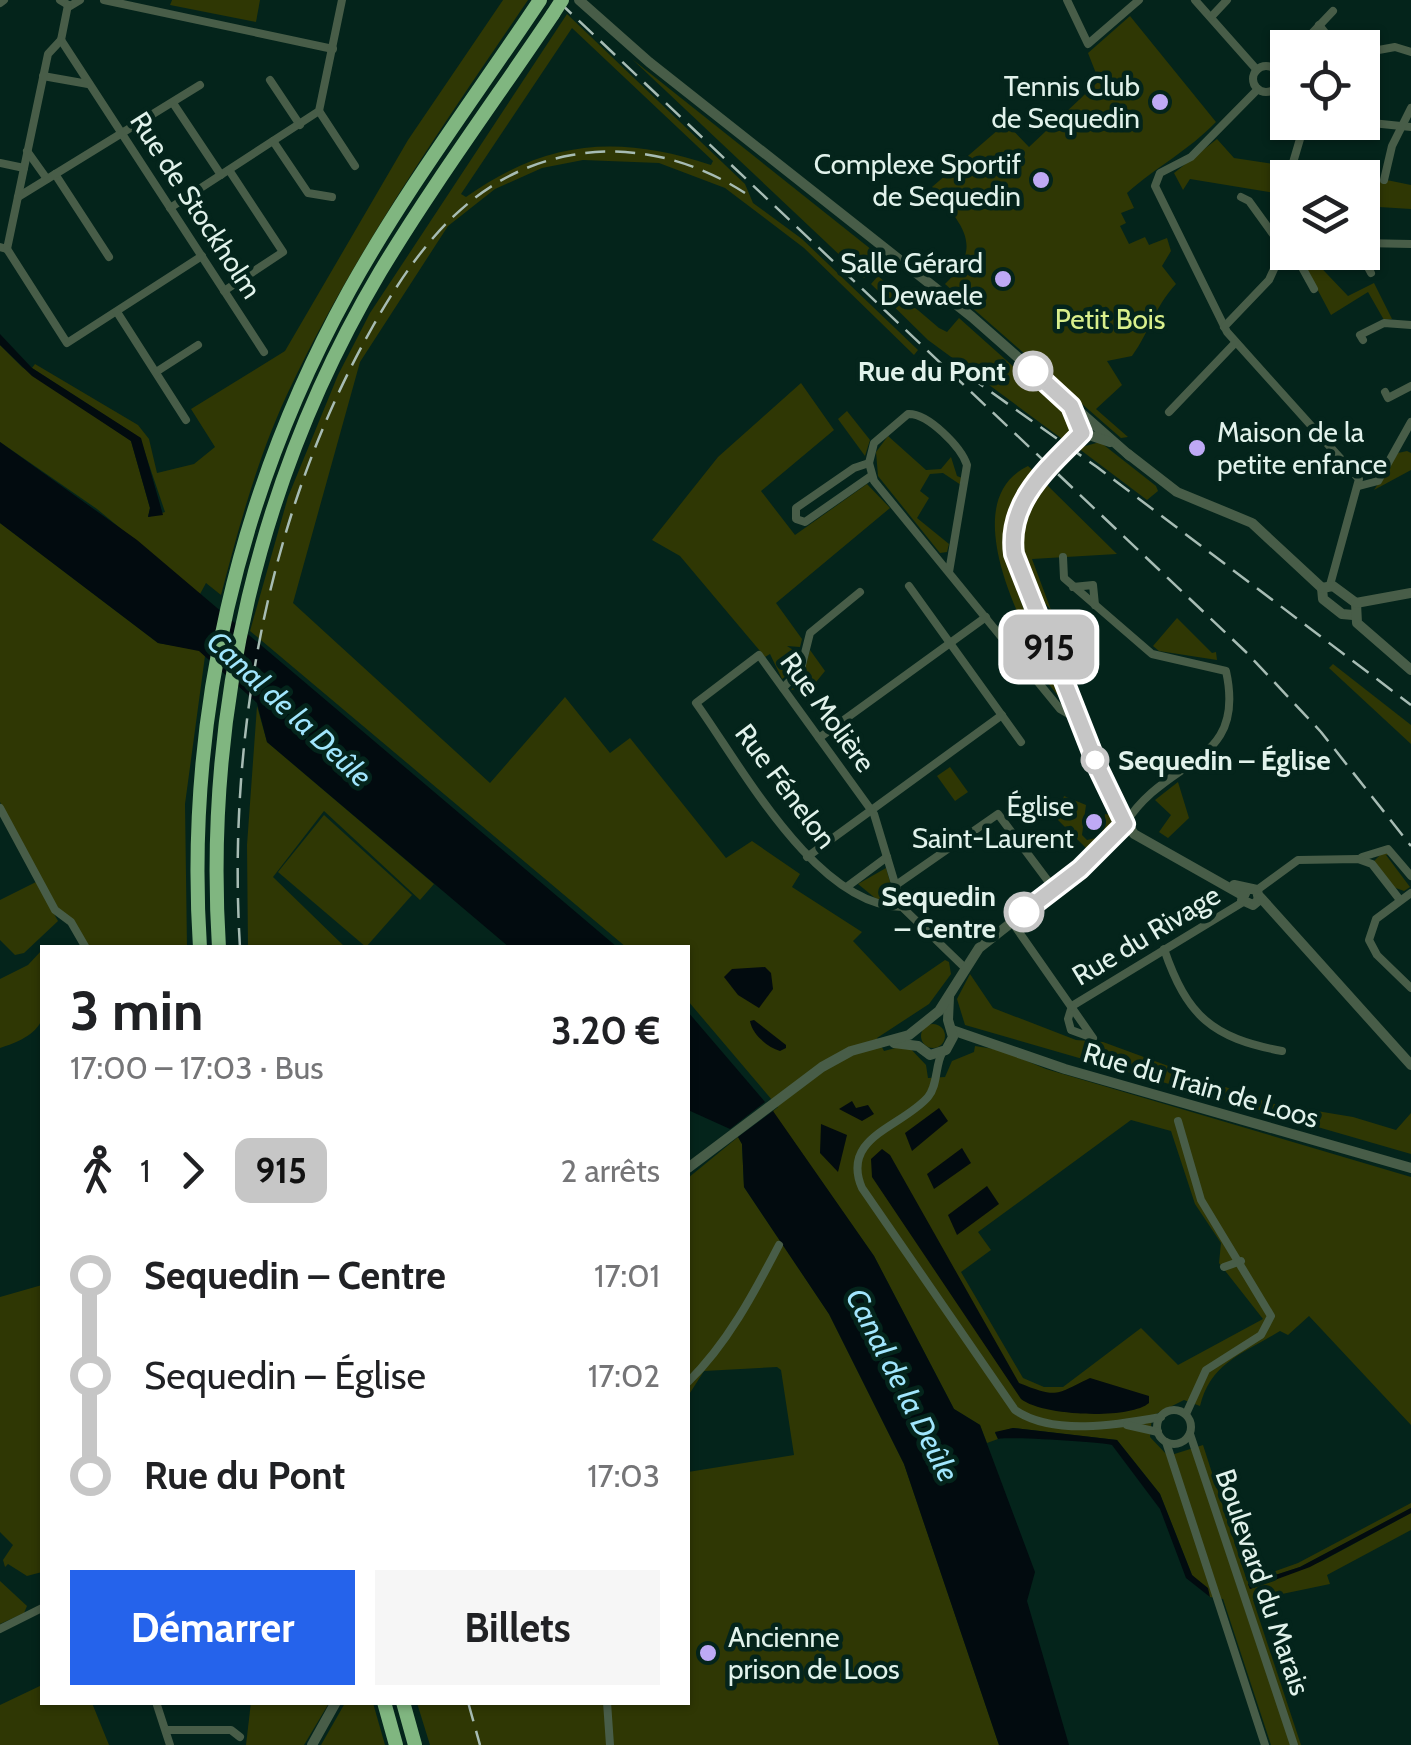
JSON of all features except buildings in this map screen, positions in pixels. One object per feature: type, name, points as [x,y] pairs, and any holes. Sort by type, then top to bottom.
[{"type":"highway","points":[[219,945],[217,826],[230,684],[242,621],[288,464],[346,335],[398,244],[562,0]]},
{"type":"highway","points":[[200,945],[200,804],[214,671],[226,608],[271,459],[326,334],[386,230],[540,1]]},
{"type":"highway","points":[[385,1705],[396,1745]]},
{"type":"highway","points":[[404,1705],[415,1745]]},
{"type":"street","points":[[80,0],[64,3],[60,40],[50,50],[3,248],[67,344],[202,256]]},
{"type":"street","points":[[104,0],[333,49]]},
{"type":"street","points":[[170,208],[319,111],[342,0]]},
{"type":"street","points":[[580,0],[972,317],[1071,406],[1085,430],[1130,456],[1172,490],[1252,523],[1354,609],[1360,627],[1411,670]]},
{"type":"street","points":[[592,12],[601,0]]},
{"type":"street","points":[[1067,0],[1088,44],[1140,0]]},
{"type":"street","points":[[1195,0],[1257,70]]},
{"type":"street","points":[[1212,16],[1227,0]]},
{"type":"street","points":[[1316,30],[1333,11]]},
{"type":"street","points":[[1320,26],[1323,30]]},
{"type":"street","name":"Rue de Stockholm","points":[[60,40],[264,352]]},
{"type":"street","points":[[1380,49],[1395,46],[1411,52]]},
{"type":"street","points":[[1258,90],[1253,80],[1257,70],[1270,69]]},
{"type":"street","points":[[43,76],[89,84]]},
{"type":"street","points":[[270,80],[300,125]]},
{"type":"street","points":[[18,197],[200,85]]},
{"type":"street","points":[[1258,90],[1270,90]]},
{"type":"street","points":[[1258,90],[1189,159],[1160,173],[1155,186],[1235,342],[1355,472],[1360,486],[1322,599],[1342,614],[1411,593]]},
{"type":"street","points":[[173,102],[283,252],[224,291]]},
{"type":"street","points":[[1384,180],[1411,108]]},
{"type":"street","points":[[319,111],[355,166]]},
{"type":"street","points":[[1380,124],[1407,126]]},
{"type":"street","points":[[273,142],[308,194],[332,196]]},
{"type":"street","points":[[27,151],[52,176],[109,257]]},
{"type":"street","points":[[0,163],[24,168]]},
{"type":"street","points":[[1241,197],[1249,200],[1270,231]]},
{"type":"street","points":[[1380,244],[1411,244]]},
{"type":"street","points":[[1224,326],[1273,270]]},
{"type":"street","points":[[1304,270],[1314,289]]},
{"type":"street","points":[[116,312],[186,420]]},
{"type":"street","points":[[1363,340],[1360,335],[1380,324],[1411,325]]},
{"type":"street","points":[[1169,412],[1235,342]]},
{"type":"street","points":[[156,372],[198,345]]},
{"type":"street","points":[[1384,392],[1388,398],[1411,386]]},
{"type":"street","points":[[949,572],[968,478],[962,454],[921,416],[912,414],[874,443],[869,463],[871,476],[949,572],[986,617],[1068,718],[1079,720]]},
{"type":"street","points":[[1360,486],[1378,482],[1411,422]]},
{"type":"street","points":[[1085,430],[1039,478],[1018,510],[1013,548],[1070,699],[1125,824],[1138,837],[1250,896],[1303,946],[1411,1064]]},
{"type":"street","points":[[1400,443],[1411,450]]},
{"type":"street","points":[[869,463],[854,468],[796,508],[796,520],[805,522],[871,476]]},
{"type":"street","points":[[893,1044],[930,1017],[950,994],[964,967],[1125,824],[1152,790],[1224,733],[1230,719],[1226,671],[1152,654],[1064,578],[1063,557]]},
{"type":"street","points":[[909,586],[1022,742]]},
{"type":"street","points":[[1073,587],[1094,586],[1096,606]]},
{"type":"street","points":[[783,688],[801,669],[810,633],[860,592]]},
{"type":"street","points":[[819,738],[986,617]]},
{"type":"street","name":"Rue Molière","points":[[696,703],[759,655],[871,810],[902,907]]},
{"type":"street","points":[[1051,697],[1058,702],[1070,699]]},
{"type":"street","name":"Rue Fénelon","points":[[696,703],[807,857],[879,906],[902,907]]},
{"type":"street","points":[[807,857],[1002,715]]},
{"type":"street","points":[[0,808],[62,919],[71,922],[84,945]]},
{"type":"street","points":[[896,885],[998,814],[1054,889]]},
{"type":"street","name":"Rue du Rivage","points":[[1012,922],[1072,1006],[1250,896],[1298,860],[1358,859],[1388,848],[1411,876]]},
{"type":"street","points":[[848,886],[887,857]]},
{"type":"street","points":[[1358,859],[1372,864],[1400,900]]},
{"type":"street","points":[[1411,893],[1376,919],[1369,940],[1377,955],[1411,988]]},
{"type":"street","points":[[902,907],[964,967]]},
{"type":"street","points":[[1164,949],[1180,990],[1204,1022],[1238,1042],[1282,1050]]},
{"type":"street","points":[[950,994],[950,1026],[934,1081],[924,1100],[862,1148],[856,1166],[862,1188],[1015,1410],[1045,1423],[1123,1424],[1160,1417],[1170,1410],[1186,1414]]},
{"type":"street","name":"Rue du Train de Loos","points":[[930,1017],[980,1042],[1411,1168]]},
{"type":"street","points":[[916,1028],[919,1048],[934,1081]]},
{"type":"street","name":"Rue du Train de Loos","points":[[944,1051],[980,1042]]},
{"type":"street","points":[[690,1166],[790,1090],[848,1053],[893,1044],[944,1051]]},
{"type":"street","points":[[1123,1424],[1158,1432],[1166,1442],[1177,1444],[1190,1434],[1186,1414],[1206,1370],[1261,1334],[1270,1322],[1241,1261],[1201,1200],[1178,1120]]},
{"type":"street","points":[[690,1380],[713,1354],[752,1296],[778,1245]]},
{"type":"street","points":[[1224,1267],[1241,1261]]},
{"type":"street","points":[[1158,1432],[1160,1417]]},
{"type":"street","name":"Boulevard du Marais","points":[[1190,1434],[1294,1745]]},
{"type":"street","name":"Boulevard du Marais","points":[[1166,1442],[1265,1745]]},
{"type":"street","points":[[0,1629],[40,1609]]},
{"type":"street","points":[[157,1705],[170,1745]]},
{"type":"street","points":[[312,1745],[334,1705]]},
{"type":"street","points":[[607,1705],[610,1745]]},
{"type":"street","points":[[168,1730],[230,1730],[240,1736]]},
{"type":"green space","points":[[172,0],[260,0],[256,22],[170,5]]},
{"type":"green space","points":[[503,0],[528,0],[373,235],[292,384],[260,462],[221,595],[206,583],[200,594],[97,509],[0,442],[0,345],[22,367],[131,441],[150,508],[148,517],[165,512],[140,438],[32,368],[35,364],[138,425],[149,439],[157,473],[194,464],[215,447],[191,409],[285,351],[408,140]]},
{"type":"green space","points":[[567,14],[745,184],[753,203],[802,239],[918,350],[914,355],[804,248],[725,188],[659,163],[583,160],[542,168],[495,189],[448,226],[360,362],[293,603],[490,783],[565,697],[610,753],[630,738],[726,858],[752,841],[800,874],[792,887],[862,932],[853,941],[900,991],[945,960],[949,962],[951,974],[929,1004],[877,1038],[884,1051],[907,1045],[926,1065],[928,1078],[945,1077],[952,1061],[974,1052],[975,1046],[1000,1050],[1046,1069],[1411,1177],[1411,1425],[1309,1316],[1288,1335],[1280,1331],[1220,1369],[1200,1406],[1184,1400],[1152,1416],[1150,1437],[1168,1456],[1203,1445],[1247,1581],[1298,1563],[1411,1503],[1411,1508],[1300,1567],[1248,1584],[1250,1589],[1322,1561],[1411,1513],[1411,1530],[1327,1575],[1330,1584],[1253,1600],[1301,1745],[1271,1745],[1223,1599],[1210,1597],[1192,1575],[1160,1494],[1117,1440],[1013,1428],[995,1433],[998,1439],[987,1443],[980,1425],[954,1409],[874,1256],[775,1115],[773,1111],[778,1107],[690,1003],[690,945],[624,945],[250,631],[288,497],[338,375],[370,313]],"holes":[[[572,28],[713,161],[711,165],[645,149],[584,148],[525,164],[466,197],[461,194]],[[1131,1120],[1171,1131],[1195,1204],[1221,1243],[1219,1263],[1263,1319],[1178,1365],[1141,1328],[1063,1387],[1044,1387],[1023,1378],[961,1272],[991,1250],[978,1232]]]},
{"type":"green space","name":"Complexe Sportif de Sequedin","points":[[1130,16],[1216,122],[1127,193],[1134,208],[1121,213],[1126,223],[1120,226],[1129,244],[1145,237],[1149,245],[1167,238],[1171,251],[1162,266],[1176,284],[1132,356],[1107,361],[1122,385],[1096,409],[1128,437],[1121,438],[945,284],[964,258],[967,246],[960,224],[932,187],[1006,123],[1029,147],[1099,81],[1088,53]]},
{"type":"green space","points":[[632,59],[882,258],[864,278]]},
{"type":"green space","points":[[1217,139],[1234,158],[1270,163],[1270,192],[1190,179],[1183,190],[1174,173]]},
{"type":"green space","points":[[1380,179],[1411,185],[1411,209],[1380,207]]},
{"type":"green space","points":[[1307,270],[1323,270],[1348,296],[1374,283],[1392,319],[1384,320],[1368,292],[1331,315]]},
{"type":"green space","points":[[878,276],[939,328],[947,332],[959,318],[1064,412],[1072,433],[1065,441],[928,340],[871,284]]},
{"type":"green space","points":[[801,383],[834,430],[761,491],[795,535],[867,484],[890,508],[776,603],[802,639],[800,647],[787,646],[801,655],[797,668],[782,679],[770,654],[765,657],[680,556],[652,540],[718,457]]},
{"type":"green space","points":[[847,411],[870,440],[865,456],[838,419]]},
{"type":"green space","points":[[888,436],[926,470],[941,469],[951,457],[957,476],[962,478],[961,485],[943,473],[930,474],[920,491],[929,498],[917,518],[949,544],[947,552],[940,553],[878,476],[876,452]]},
{"type":"green space","points":[[1100,442],[1158,491],[1147,500],[1078,448]]},
{"type":"green space","points":[[1398,453],[1411,453],[1411,470],[1374,490]]},
{"type":"green space","points":[[1028,466],[1037,474],[1019,499],[1010,526],[1009,554],[1024,611],[1062,693],[1059,697],[1000,623],[1017,611],[998,554],[996,512],[1011,478]]},
{"type":"green space","points":[[1045,483],[1117,554],[1032,559],[1051,610],[1046,604],[1040,606],[1022,542],[1026,512]]},
{"type":"green space","points":[[0,523],[158,643],[199,650],[205,656],[185,804],[187,945],[86,945],[60,914],[0,802]]},
{"type":"green space","points":[[1177,618],[1212,653],[1216,652],[1217,660],[1159,651],[1153,646]]},
{"type":"green space","points":[[810,650],[825,671],[803,698],[796,689],[791,690],[803,675]]},
{"type":"green space","points":[[1333,664],[1411,725],[1411,744],[1329,668]]},
{"type":"green space","points":[[257,706],[267,742],[434,884],[420,900],[324,811],[273,877],[343,945],[248,945],[247,845]]},
{"type":"green space","points":[[950,767],[968,792],[955,801],[937,776]]},
{"type":"green space","points":[[1178,782],[1189,818],[1168,838],[1159,832],[1171,815],[1155,800]]},
{"type":"green space","points":[[1064,796],[1086,805],[1082,835],[1087,840],[1101,837],[1105,814],[1111,815],[1114,828],[1089,851],[1057,819]]},
{"type":"green space","points":[[324,815],[412,895],[364,945],[278,872]]},
{"type":"green space","points":[[1383,852],[1392,855],[1386,855],[1410,887],[1404,891],[1393,887],[1374,861]]},
{"type":"green space","points":[[886,868],[893,892],[888,900],[880,902],[858,884]]},
{"type":"green space","points":[[36,882],[58,921],[24,953],[15,955],[0,940],[0,900]]},
{"type":"green space","points":[[40,952],[40,1023],[32,1033],[0,1048],[0,979],[28,965]]},
{"type":"green space","points":[[970,974],[993,1008],[1076,1040],[1103,1042],[1269,1103],[1353,1117],[1396,1130],[1411,1113],[1411,1154],[965,1025],[957,999]]},
{"type":"green space","points":[[933,1024],[945,1036],[933,1048],[921,1036]]},
{"type":"green space","points":[[738,1137],[742,1144],[744,1187],[829,1314],[904,1464],[999,1745],[430,1745],[418,1705],[690,1705],[690,1472],[794,1455],[781,1370],[777,1367],[704,1371],[690,1393],[690,1176]]},
{"type":"green space","points":[[40,1286],[40,1573],[27,1576],[8,1564],[5,1567],[3,1560],[13,1545],[0,1532],[0,1297]]},
{"type":"green space","points":[[0,1581],[27,1606],[24,1613],[0,1624]]},
{"type":"green space","points":[[40,1686],[40,1705],[93,1705],[109,1745],[0,1745],[0,1705]]},
{"type":"green space","points":[[251,1705],[328,1705],[304,1745],[246,1745]]},
{"type":"green space","points":[[344,1705],[374,1705],[385,1745],[321,1745]]},
{"type":"water","points":[[0,334],[32,368],[141,438],[163,515],[148,517],[150,508],[131,441],[32,376],[0,345]]},
{"type":"water","name":"Canal de la Deûle","points":[[0,442],[137,540],[615,945],[507,945],[267,742],[257,703],[199,651],[158,643],[0,523]]},
{"type":"water","points":[[765,967],[771,973],[773,989],[759,1008],[738,995],[724,977],[732,969]]},
{"type":"water","points":[[690,1014],[765,1102],[730,1129],[690,1111]]},
{"type":"water","points":[[754,1020],[786,1048],[780,1051],[761,1039],[751,1026],[750,1021]]},
{"type":"water","points":[[852,1101],[856,1108],[868,1105],[874,1114],[862,1121],[839,1109]]},
{"type":"water","points":[[939,1108],[948,1121],[912,1151],[905,1133]]},
{"type":"water","name":"Canal de la Deûle","points":[[773,1111],[874,1256],[954,1409],[980,1425],[1035,1572],[1027,1601],[1069,1745],[999,1745],[904,1464],[829,1314],[744,1187],[742,1144],[738,1137]]},
{"type":"water","points":[[821,1124],[847,1135],[838,1172],[820,1153]]},
{"type":"water","points":[[962,1148],[971,1163],[934,1189],[927,1174]]},
{"type":"water","points":[[882,1149],[890,1155],[1019,1383],[1050,1393],[1090,1378],[1149,1396],[1149,1403],[1124,1412],[1085,1414],[1047,1409],[1021,1399],[872,1177],[871,1159]]},
{"type":"water","points":[[987,1186],[999,1204],[957,1235],[948,1215]]},
{"type":"water","points":[[1013,1428],[1117,1440],[1160,1494],[1192,1575],[1208,1588],[1210,1597],[1186,1578],[1160,1509],[1112,1445],[998,1439],[995,1432]]},
{"type":"water","points":[[1411,1508],[1411,1513],[1310,1567],[1250,1589],[1248,1584],[1300,1567]]},
{"type":"railway","points":[[557,0],[1247,653],[1321,732],[1411,846]]},
{"type":"railway","points":[[240,945],[241,787],[262,627],[281,548],[306,471],[337,397],[391,296],[453,216],[506,178],[537,164],[595,152],[640,153],[684,164],[745,193]]},
{"type":"railway","points":[[967,375],[1097,467],[1411,705]]},
{"type":"railway","points":[[469,1705],[480,1745]]},
{"type":"bus line","name":"915","points":[[1024,912],[1080,869],[1125,824],[1099,770],[1014,554],[1013,530],[1020,504],[1082,433],[1071,406],[1033,371]]},
{"type":"place","name":"Tennis Club de Sequedin","points":[[1160,102]]},
{"type":"place","name":"Complexe Sportif de Sequedin","points":[[1041,180]]},
{"type":"place","name":"Salle Gérard Dewaele","points":[[1003,279]]},
{"type":"place","name":"Rue du Pont","points":[[1033,371]]},
{"type":"place","name":"Maison de la petite enfance","points":[[1197,448]]},
{"type":"place","name":"Sequedin – Église","points":[[1095,760]]},
{"type":"place","name":"Église Saint-Laurent","points":[[1094,822]]},
{"type":"place","name":"Sequedin – Centre","points":[[1024,912]]},
{"type":"place","name":"Ancienne prison de Loos","points":[[708,1653]]},
{"type":"park label","name":"Petit Bois","points":[[1110,319]]}]
